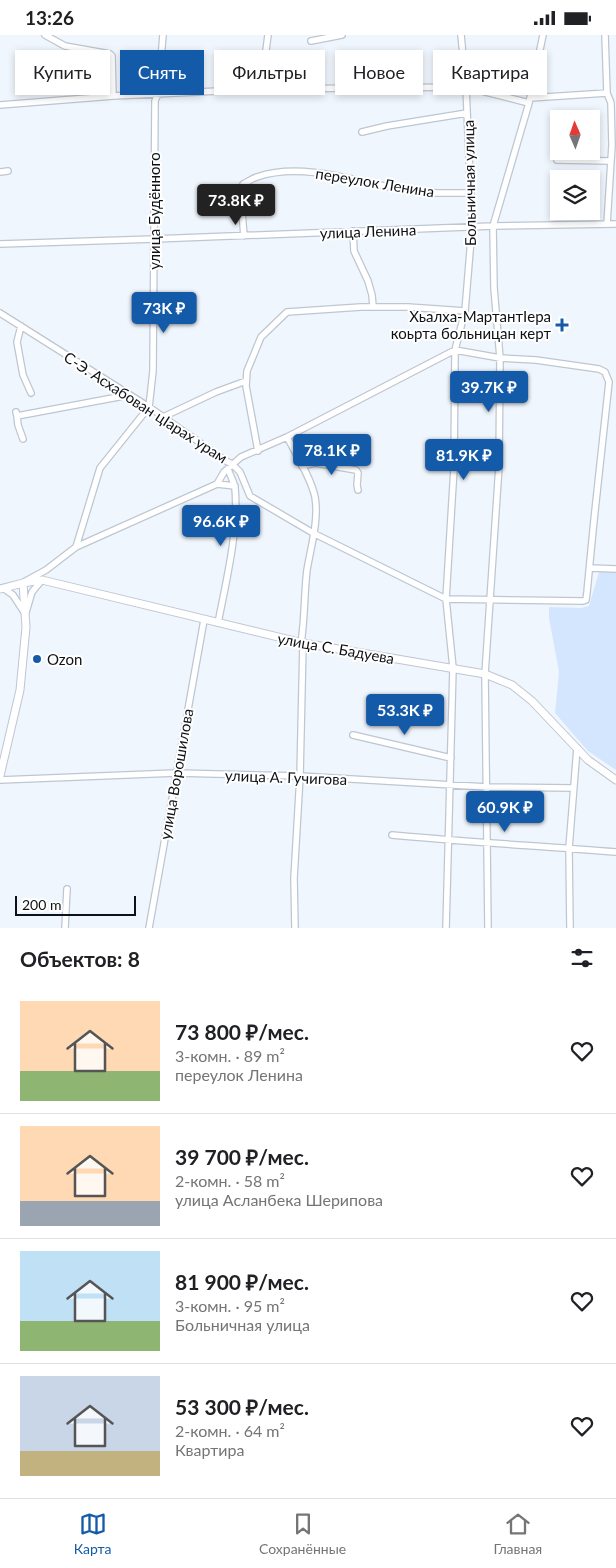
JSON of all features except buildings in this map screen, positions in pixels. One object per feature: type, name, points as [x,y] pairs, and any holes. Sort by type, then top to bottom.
[{"type":"main road","name":"улица С. Бадуева","points":[[1,589],[42,580],[302,643],[485,674],[512,685],[532,701],[588,760],[616,780]]},
{"type":"main road","points":[[0,776],[20,690],[26,627],[23,583]]},
{"type":"street","points":[[46,35],[66,46],[110,54],[112,56],[113,96]]},
{"type":"street","name":"улица Будённого","points":[[162,50],[163,35]]},
{"type":"street","points":[[266,50],[268,35]]},
{"type":"street","points":[[311,41],[342,35]]},
{"type":"street","name":"Больничная улица","points":[[462,35],[463,50]]},
{"type":"street","points":[[488,928],[485,674],[499,466],[500,358],[494,288],[493,226],[529,100],[543,35]]},
{"type":"street","points":[[605,35],[607,93],[611,103],[611,161],[607,224]]},
{"type":"street","points":[[325,88],[433,87]]},
{"type":"street","points":[[505,95],[529,100],[607,93]]},
{"type":"street","points":[[0,105],[136,95]]},
{"type":"street","name":"улица Будённого","points":[[149,407],[153,371],[154,101],[157,95]]},
{"type":"street","name":"Больничная улица","points":[[446,928],[454,668],[446,599],[454,468],[455,350],[465,311],[472,227],[466,95]]},
{"type":"street","points":[[362,133],[387,126],[467,113]]},
{"type":"street","points":[[557,160],[611,161]]},
{"type":"street","points":[[0,172],[8,171]]},
{"type":"street","name":"переулок Ленина","points":[[244,236],[242,212],[243,184],[256,177],[276,173],[310,172],[412,191],[471,193]]},
{"type":"street","name":"улица Ленина","points":[[0,243],[493,226],[616,224]]},
{"type":"street","points":[[353,231],[354,251],[368,281],[373,307]]},
{"type":"street","points":[[258,451],[246,381],[247,371],[261,337],[287,312],[373,307],[408,307],[465,311]]},
{"type":"street","name":"С-Э. Асхабован цIарах урам","points":[[0,313],[149,407],[232,464],[240,472],[250,496],[314,533],[446,599],[583,601],[586,600],[588,592],[590,568]]},
{"type":"street","points":[[21,326],[16,342],[23,375],[31,393]]},
{"type":"street","points":[[218,484],[224,472],[241,457],[287,437],[455,350],[500,358],[536,360],[599,369],[605,372],[607,376],[608,389],[590,568],[616,569]]},
{"type":"street","points":[[163,417],[216,392],[246,381]]},
{"type":"street","points":[[23,439],[16,414],[129,395]]},
{"type":"street","points":[[76,547],[100,468],[149,407]]},
{"type":"street","points":[[287,437],[314,495],[316,508],[314,533],[307,570],[302,643],[300,776],[294,878],[295,928]]},
{"type":"street","points":[[302,466],[315,463],[356,470],[358,473],[358,490]]},
{"type":"street","points":[[218,623],[230,566],[232,541],[234,486],[228,469]]},
{"type":"street","points":[[23,583],[76,547],[218,484],[234,486]]},
{"type":"street","points":[[25,614],[32,592],[42,580]]},
{"type":"street","points":[[1,589],[13,595],[25,614]]},
{"type":"street","name":"улица Ворошилова","points":[[149,928],[204,620]]},
{"type":"street","points":[[353,735],[451,758]]},
{"type":"street","points":[[570,928],[569,848],[572,788],[577,748]]},
{"type":"street","name":"улица А. Гучигова","points":[[0,780],[176,773],[300,776],[487,787],[572,788]]},
{"type":"street","points":[[392,835],[616,852]]},
{"type":"street","points":[[65,928],[67,889]]},
{"type":"shaded area","points":[[616,571],[616,770],[588,751],[555,713],[559,672],[549,618],[549,607],[581,608],[589,606],[599,572]]},
{"type":"place","name":"Хьалха-МартантIера коьрта больницан керт","points":[[562,325]]},
{"type":"place","name":"Ozon","points":[[37,659]]}]
